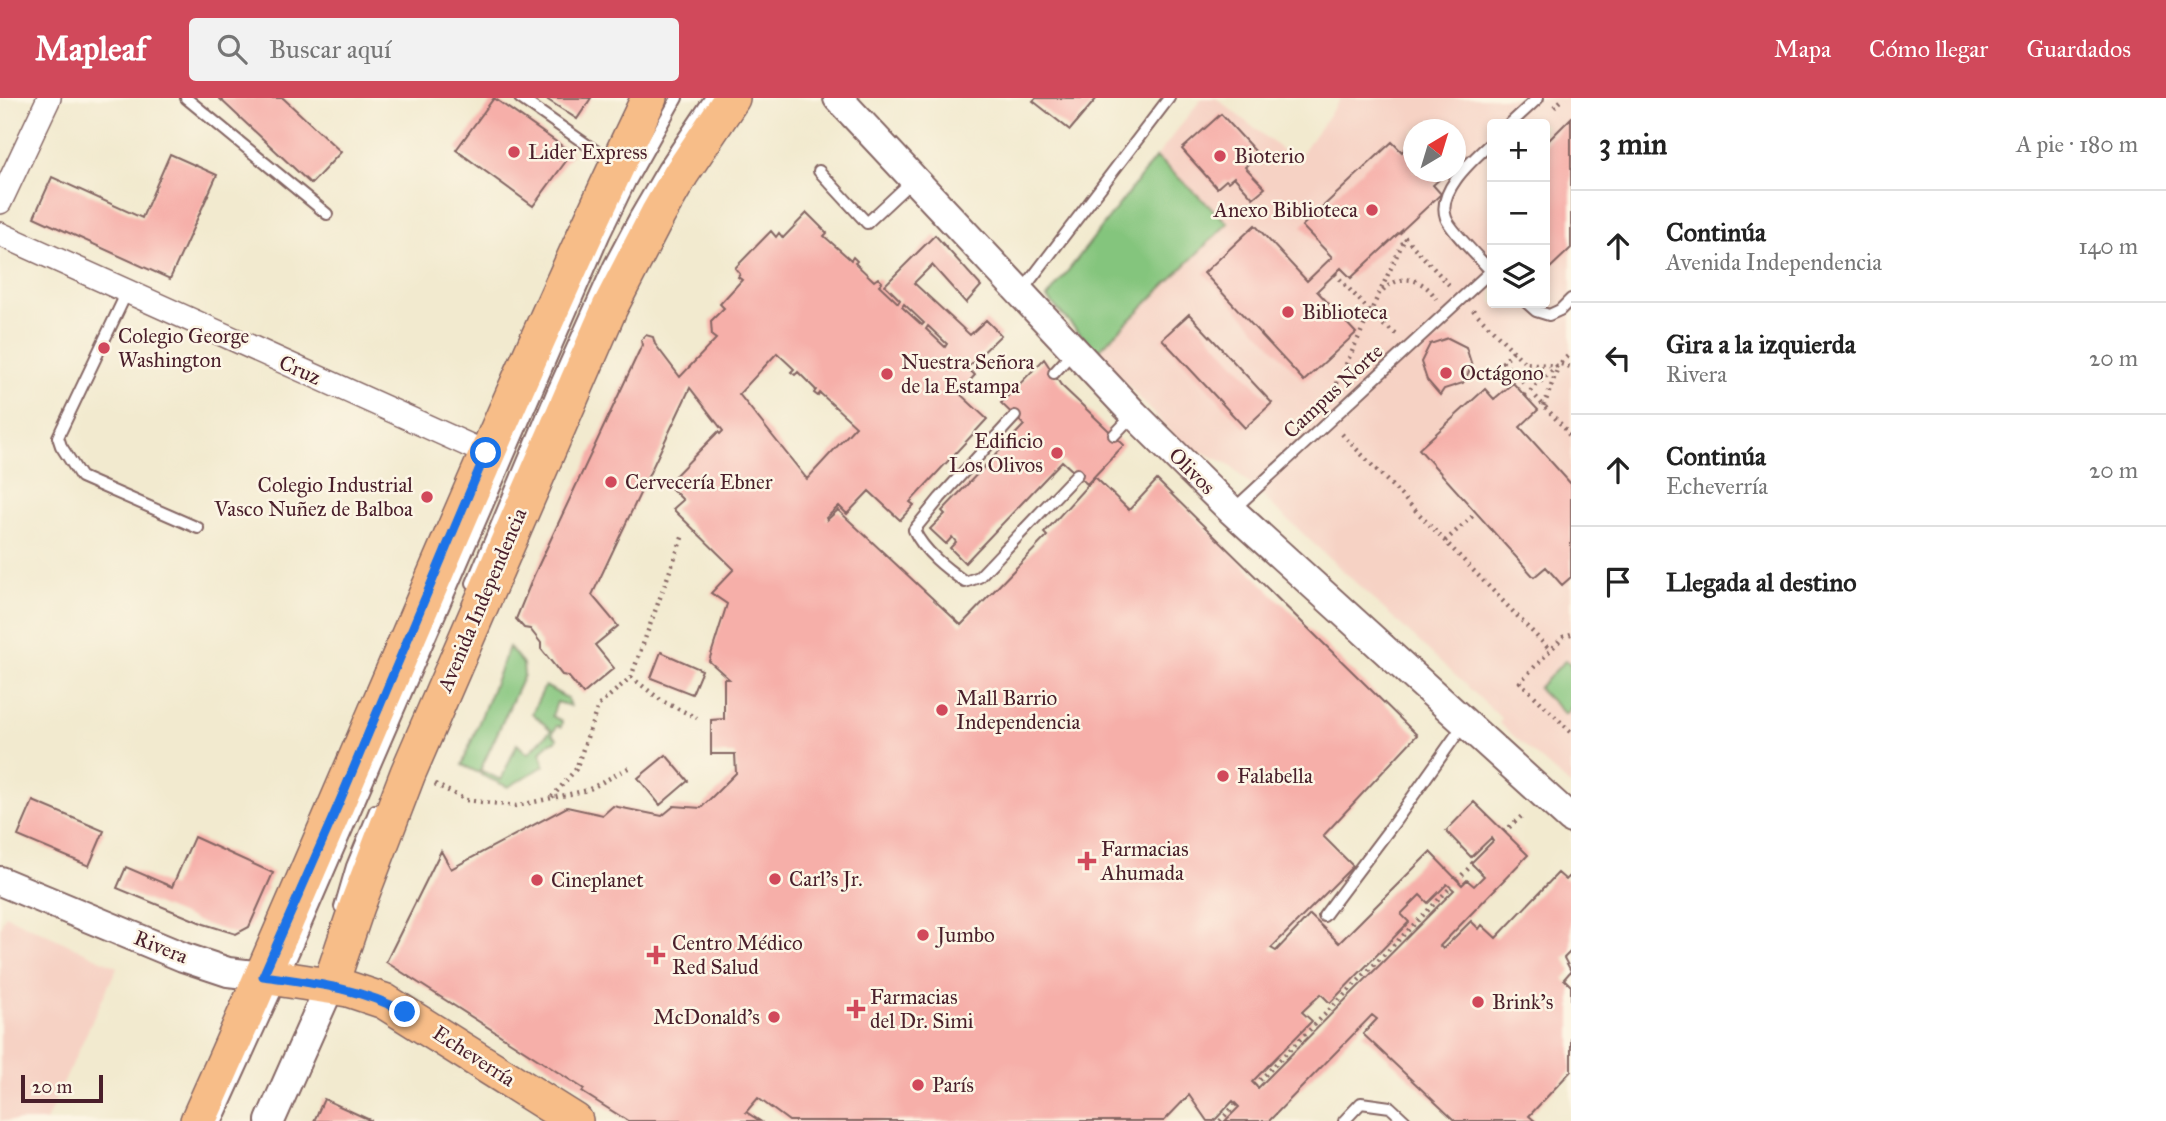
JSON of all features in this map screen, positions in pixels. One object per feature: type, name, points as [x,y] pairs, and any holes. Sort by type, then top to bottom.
[{"type":"main road","points":[[198,1121],[272,978],[339,803],[486,453],[649,98]]},
{"type":"main road","name":"Avenida Independencia","points":[[330,986],[357,905],[408,773],[540,464],[632,260],[681,174],[732,98]]},
{"type":"main road","name":"Rivera","points":[[272,978],[330,986]]},
{"type":"main road","name":"Echeverría","points":[[330,986],[362,993],[405,1012],[575,1121]]},
{"type":"street","points":[[0,202],[48,98]]},
{"type":"street","name":"Olivos","points":[[838,98],[1134,414],[1232,511],[1571,819]]},
{"type":"street","name":"Cruz","points":[[0,234],[486,453]]},
{"type":"street","name":"Rivera","points":[[0,881],[183,957],[228,972],[272,978]]},
{"type":"street","name":"Avenida Independencia","points":[[270,1121],[330,986]]},
{"type":"lane","points":[[186,98],[327,214]]},
{"type":"lane","points":[[520,98],[616,165]]},
{"type":"lane","points":[[217,1121],[272,978],[599,247],[630,182],[677,98]]},
{"type":"lane","points":[[468,592],[609,265],[663,168],[710,98]]},
{"type":"lane","points":[[1021,293],[1169,98]]},
{"type":"lane","points":[[1515,119],[1538,98]]},
{"type":"lane","points":[[1487,147],[1463,170],[1449,191],[1444,208],[1447,220],[1487,265]]},
{"type":"lane","points":[[819,171],[867,223],[914,179]]},
{"type":"lane","name":"Campus Norte","points":[[1232,511],[1487,275]]},
{"type":"lane","points":[[127,292],[58,437],[81,477],[198,528]]},
{"type":"lane","points":[[1533,308],[1549,315],[1560,310],[1571,299]]},
{"type":"lane","points":[[1054,373],[1074,351]]},
{"type":"lane","points":[[1114,435],[1134,414]]},
{"type":"lane","points":[[1015,416],[914,530],[918,540],[935,556],[965,582],[979,577],[1077,474]]},
{"type":"lane","points":[[1324,916],[1394,824],[1464,724]]},
{"type":"lane","points":[[338,914],[352,866],[378,805]]},
{"type":"lane","points":[[330,986],[336,927]]},
{"type":"lane","points":[[1344,1121],[1361,1103],[1390,1107],[1405,1121]]},
{"type":"path","points":[[1311,438],[1405,238]]},
{"type":"path","points":[[1335,274],[1387,329],[1399,336],[1421,336]]},
{"type":"path","points":[[1379,295],[1395,281],[1412,279],[1432,292],[1439,310],[1437,320]]},
{"type":"path","points":[[1513,351],[1503,362],[1525,385]]},
{"type":"path","points":[[1525,397],[1571,353]]},
{"type":"path","points":[[1559,365],[1571,368]]},
{"type":"path","points":[[1544,406],[1559,365]]},
{"type":"path","points":[[1536,397],[1567,430],[1571,439]]},
{"type":"path","points":[[1330,421],[1550,650]]},
{"type":"path","points":[[1444,541],[1476,513]]},
{"type":"path","points":[[552,797],[576,769],[598,706],[631,677],[683,535]]},
{"type":"path","points":[[1571,634],[1563,637],[1520,682],[1571,732]]},
{"type":"path","points":[[631,677],[662,701],[697,718]]},
{"type":"path","points":[[408,773],[466,800],[516,806],[588,790],[630,767]]},
{"type":"path","points":[[1457,880],[1473,864]]},
{"type":"path","points":[[1255,1085],[1451,887]]},
{"type":"path","points":[[1220,1121],[1236,1104]]},
{"type":"shaded area","points":[[1202,98],[1216,98],[1296,161],[1341,98],[1571,98],[1571,786],[1499,723],[1502,719],[1228,464],[1180,442],[1047,298]]},
{"type":"shaded area","points":[[5,915],[117,967],[46,1121],[0,1121],[0,927]]},
{"type":"green space","points":[[1156,157],[1228,223],[1097,352],[1047,298]]},
{"type":"green space","points":[[509,647],[523,664],[524,675],[479,773],[462,765]]},
{"type":"green space","points":[[1566,660],[1571,665],[1571,708],[1565,714],[1538,688]]},
{"type":"green space","points":[[545,686],[567,698],[570,706],[557,702],[552,716],[562,721],[561,727],[557,726],[552,734],[557,738],[556,741],[548,744],[541,752],[544,766],[508,787],[481,775],[482,771],[501,780],[517,744],[528,754],[551,730],[532,713]]},
{"type":"building","points":[[219,98],[283,98],[341,152],[311,184]]},
{"type":"building","name":"Lider Express","points":[[494,98],[572,153],[533,206],[456,150]]},
{"type":"building","points":[[545,98],[591,98],[577,119]]},
{"type":"building","points":[[1036,98],[1097,98],[1070,130],[1033,101]]},
{"type":"building","name":"Bioterio","points":[[1221,114],[1256,152],[1248,159],[1251,161],[1245,167],[1265,188],[1253,198],[1234,177],[1217,188],[1182,149]]},
{"type":"building","points":[[1571,118],[1571,248],[1550,268],[1550,182],[1550,139]]},
{"type":"building","points":[[1392,142],[1402,152],[1403,182],[1436,182],[1433,185],[1441,194],[1351,278],[1341,268],[1317,291],[1356,333],[1304,381],[1204,273],[1255,225],[1307,281],[1332,257],[1302,226]]},
{"type":"building","points":[[170,154],[217,175],[170,279],[34,217],[52,177],[142,218]]},
{"type":"building","name":"Mall Barrio Independencia","points":[[807,213],[827,233],[824,236],[851,260],[853,257],[857,261],[855,263],[874,281],[878,278],[882,282],[879,285],[898,303],[900,300],[885,285],[935,235],[981,286],[966,303],[932,265],[914,283],[970,335],[986,320],[1001,335],[967,368],[975,375],[959,393],[987,419],[910,502],[914,505],[900,520],[869,491],[847,514],[839,506],[827,520],[838,510],[961,625],[1047,536],[1044,533],[1095,477],[1129,510],[1157,480],[1417,735],[1323,836],[1353,866],[1271,948],[1276,951],[1310,915],[1339,943],[1430,852],[1462,885],[1467,880],[1474,886],[1484,876],[1471,863],[1493,841],[1491,838],[1471,857],[1446,831],[1474,802],[1528,855],[1440,946],[1443,949],[1471,921],[1479,929],[1482,925],[1496,938],[1558,873],[1566,880],[1571,875],[1571,951],[1564,958],[1571,971],[1564,979],[1571,986],[1571,1071],[1529,1116],[1535,1121],[1455,1121],[1363,1034],[1377,1019],[1372,1015],[1269,1121],[1225,1121],[1239,1107],[1233,1101],[1214,1121],[1207,1121],[1189,1095],[1164,1121],[789,1121],[758,1098],[746,1112],[760,1121],[628,1121],[582,1092],[584,1089],[386,962],[441,851],[451,869],[567,807],[603,815],[613,806],[662,816],[674,806],[701,808],[736,773],[735,754],[711,754],[711,720],[724,719],[724,679],[729,679],[709,661],[727,604],[711,593],[734,569],[673,509],[683,500],[667,484],[718,432],[720,434],[723,431],[690,388],[592,595],[618,626],[595,645],[614,668],[583,694],[568,676],[562,675],[541,649],[541,643],[530,629],[524,628],[516,619],[642,345],[641,340],[646,335],[653,337],[655,344],[680,377],[716,339],[712,336],[711,321],[724,308],[720,304],[742,280],[735,268],[771,231],[776,237],[779,233],[783,238]],"holes":[[[904,304],[924,323],[922,325],[902,307]],[[928,326],[947,344],[945,347],[926,329]],[[777,353],[794,369],[791,372],[795,375],[798,372],[816,390],[814,393],[818,396],[820,393],[856,426],[807,479],[739,394]],[[1447,884],[1454,890],[1258,1088],[1252,1082],[1312,1021],[1302,1012],[1321,994],[1330,1003],[1409,922],[1401,914],[1420,895],[1428,903]]]},
{"type":"building","points":[[1189,314],[1272,403],[1245,428],[1162,339]]},
{"type":"building","name":"Octágono","points":[[1448,338],[1466,347],[1472,366],[1463,383],[1444,389],[1440,395],[1427,380],[1421,362],[1430,344]]},
{"type":"building","name":"Edificio Los Olivos","points":[[1044,359],[1061,385],[1124,445],[1087,484],[1062,461],[965,563],[950,548],[956,542],[952,537],[946,544],[930,529],[945,514],[942,511],[1024,425],[1001,403]]},
{"type":"building","points":[[1513,383],[1538,410],[1520,427],[1571,484],[1571,577],[1562,585],[1546,567],[1534,577],[1419,449],[1485,389],[1494,399]]},
{"type":"building","points":[[661,652],[702,670],[692,694],[651,678]]},
{"type":"building","points":[[666,755],[688,781],[660,805],[638,778]]},
{"type":"building","points":[[33,801],[104,831],[89,866],[18,836]]},
{"type":"building","points":[[194,837],[273,873],[249,927],[236,934],[204,924],[117,888],[126,867],[172,887]]},
{"type":"building","points":[[324,1099],[372,1121],[314,1121]]},
{"type":"place","name":"Lider Express","points":[[514,152]]},
{"type":"place","name":"Bioterio","points":[[1220,156]]},
{"type":"place","name":"Anexo Biblioteca","points":[[1372,210]]},
{"type":"place","name":"Biblioteca","points":[[1288,312]]},
{"type":"place","name":"Colegio George Washington","points":[[104,348]]},
{"type":"place","name":"Octágono","points":[[1446,373]]},
{"type":"place","name":"Nuestra Señora de la Estampa","points":[[887,374]]},
{"type":"place","name":"Edificio Los Olivos","points":[[1057,453]]},
{"type":"place","name":"Cervecería Ebner","points":[[611,482]]},
{"type":"place","name":"Colegio Industrial Vasco Nuñez de Balboa","points":[[427,497]]},
{"type":"place","name":"Mall Barrio Independencia","points":[[942,710]]},
{"type":"place","name":"Falabella","points":[[1223,776]]},
{"type":"place","name":"Farmacias Ahumada","points":[[1087,861]]},
{"type":"place","name":"Carl's Jr.","points":[[775,879]]},
{"type":"place","name":"Cineplanet","points":[[537,880]]},
{"type":"place","name":"Jumbo","points":[[923,935]]},
{"type":"place","name":"Centro Médico Red Salud","points":[[656,955]]},
{"type":"place","name":"Brink's","points":[[1478,1002]]},
{"type":"place","name":"Farmacias del Dr. Simi","points":[[856,1009]]},
{"type":"place","name":"McDonald's","points":[[774,1017]]},
{"type":"place","name":"París","points":[[918,1085]]},
{"type":"route","points":[[405,1012],[384,1001],[348,989],[263,976],[486,453]]}]
